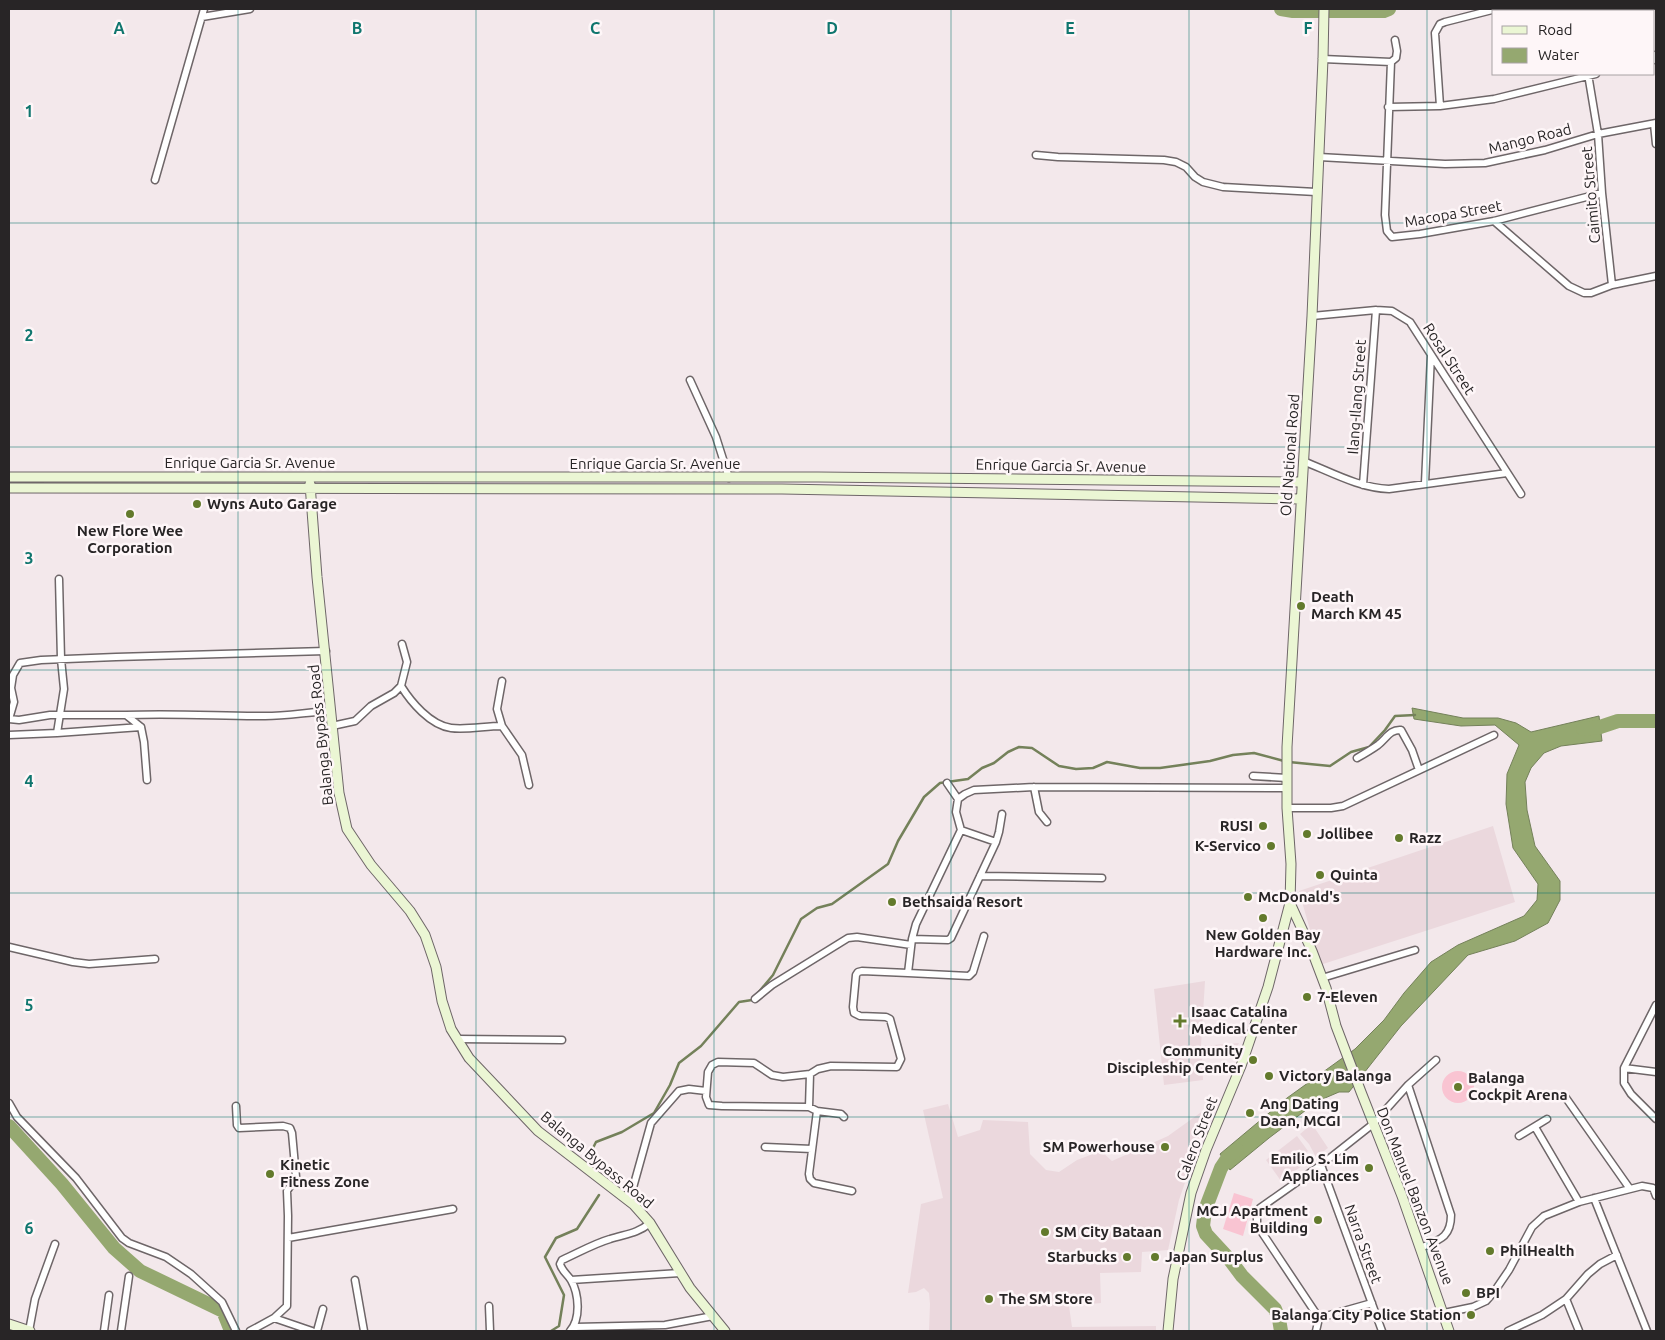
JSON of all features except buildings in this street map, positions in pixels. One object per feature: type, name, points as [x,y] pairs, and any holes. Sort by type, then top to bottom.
[{"type":"main road","name":"Old National Road","points":[[1290,903],[1291,864],[1287,808],[1287,763],[1312,316],[1324,12]]},
{"type":"main road","name":"Enrique Garcia Sr. Avenue","points":[[9,477],[310,476],[1302,482]]},
{"type":"main road","name":"Balanga Bypass Road","points":[[310,476],[317,576],[339,793],[348,829],[370,865],[410,911],[425,934],[436,967],[442,1001],[451,1029],[469,1058],[538,1131],[629,1202],[650,1223],[690,1288],[725,1331]]},
{"type":"main road","points":[[781,478],[782,489]]},
{"type":"main road","name":"Enrique Garcia Sr. Avenue","points":[[9,488],[782,489],[1301,499]]},
{"type":"main road","name":"Don Manuel Banzon Avenue","points":[[1290,903],[1312,951],[1360,1092],[1374,1124],[1449,1331]]},
{"type":"main road","name":"Calero Street","points":[[1168,1331],[1173,1279],[1191,1193],[1206,1150],[1241,1066],[1265,995],[1290,903]]},
{"type":"main road","points":[[9,1324],[29,1331]]},
{"type":"street","points":[[155,180],[204,9]]},
{"type":"street","points":[[202,17],[250,9]]},
{"type":"street","points":[[1440,106],[1435,41],[1437,28],[1445,22],[1492,10]]},
{"type":"street","name":"Macopa Street","points":[[1395,40],[1397,51],[1396,58],[1391,62],[1388,107],[1386,215],[1387,231],[1392,236],[1420,234],[1494,221],[1602,193]]},
{"type":"street","points":[[1323,59],[1391,62]]},
{"type":"street","points":[[1388,107],[1440,106],[1494,99],[1588,75]]},
{"type":"street","name":"Caimito Street","points":[[1588,75],[1598,134],[1612,285]]},
{"type":"street","points":[[1655,123],[1656,144]]},
{"type":"street","name":"Mango Road","points":[[1319,158],[1445,164],[1485,163],[1545,150],[1598,134],[1655,123]]},
{"type":"street","points":[[1036,154],[1058,157],[1164,160],[1176,162],[1186,167],[1195,177],[1203,182],[1223,187],[1316,192]]},
{"type":"street","points":[[1494,221],[1576,291],[1591,293],[1612,285],[1656,276]]},
{"type":"street","name":"Rosal Street","points":[[1312,316],[1376,310],[1392,311],[1410,322],[1521,494]]},
{"type":"street","name":"Ilang-Ilang Street","points":[[1364,485],[1376,310]]},
{"type":"street","points":[[1425,483],[1431,354]]},
{"type":"street","points":[[690,380],[716,437],[729,478]]},
{"type":"street","points":[[1303,461],[1364,485],[1389,489],[1507,473]]},
{"type":"street","points":[[57,733],[64,689],[61,660],[59,580]]},
{"type":"street","points":[[332,726],[355,721],[371,706],[394,693],[401,686],[407,662],[402,644]]},
{"type":"street","points":[[326,651],[20,663],[12,675],[11,688],[14,702],[9,719],[19,720],[50,715],[268,716],[331,711]]},
{"type":"street","points":[[502,681],[497,709],[502,726],[522,755],[528,785]]},
{"type":"street","points":[[401,686],[410,702],[431,719],[449,728],[502,726]]},
{"type":"street","points":[[126,715],[141,727],[147,780]]},
{"type":"street","points":[[9,735],[141,727]]},
{"type":"street","points":[[1357,758],[1380,744],[1388,734],[1401,730],[1412,750],[1419,770]]},
{"type":"street","points":[[1287,808],[1331,808],[1343,806],[1494,734]]},
{"type":"street","points":[[1253,776],[1287,783]]},
{"type":"street","points":[[908,974],[911,942],[916,924],[961,830],[956,812],[958,799],[947,783]]},
{"type":"street","points":[[958,799],[974,790],[1034,787],[1287,783]]},
{"type":"street","points":[[1034,787],[1039,812],[1047,822]]},
{"type":"street","points":[[755,999],[772,985],[848,938],[857,937],[911,942],[948,940],[951,938],[996,842],[1002,814]]},
{"type":"street","points":[[961,830],[996,842]]},
{"type":"street","points":[[980,876],[1102,878]]},
{"type":"street","points":[[844,1118],[841,1114],[817,1111],[809,1107],[713,1105],[707,1102],[708,1072],[712,1065],[718,1062],[754,1063],[772,1075],[783,1077],[810,1074],[818,1069],[831,1066],[896,1067],[901,1059],[890,1019],[886,1017],[860,1016],[854,1013],[856,975],[858,972],[969,976],[973,972],[984,936]]},
{"type":"street","points":[[9,946],[73,962],[89,964],[154,958]]},
{"type":"street","points":[[1322,978],[1415,950]]},
{"type":"street","points":[[1656,1004],[1624,1068],[1624,1083],[1631,1094],[1656,1119]]},
{"type":"street","points":[[458,1039],[562,1040]]},
{"type":"street","points":[[1316,1331],[1319,1318],[1257,1225],[1257,1214],[1260,1208],[1321,1165],[1374,1124],[1408,1085],[1436,1060]]},
{"type":"street","points":[[1624,1068],[1656,1072]]},
{"type":"street","points":[[809,1107],[810,1074]]},
{"type":"street","points":[[1408,1085],[1451,1215],[1451,1225],[1447,1233],[1441,1239],[1420,1248]]},
{"type":"street","points":[[629,1202],[650,1123],[679,1091],[689,1089],[706,1091]]},
{"type":"street","points":[[1566,1098],[1630,1189]]},
{"type":"street","points":[[9,1103],[17,1117],[76,1178],[122,1238],[129,1243],[166,1257],[191,1274],[222,1302],[236,1331]]},
{"type":"street","points":[[236,1106],[237,1125],[239,1128],[283,1126],[290,1128],[296,1176],[287,1191],[288,1301],[285,1310],[250,1331]]},
{"type":"street","points":[[817,1111],[809,1174],[810,1179],[814,1183],[852,1191]]},
{"type":"street","points":[[1519,1136],[1547,1119]]},
{"type":"street","points":[[1535,1127],[1579,1202]]},
{"type":"street","points":[[765,1147],[812,1149]]},
{"type":"street","name":"Narra Street","points":[[1321,1165],[1382,1331]]},
{"type":"street","points":[[1444,1314],[1473,1307],[1486,1300],[1509,1270],[1532,1227],[1544,1216],[1579,1202],[1642,1186],[1652,1188],[1656,1196]]},
{"type":"street","points":[[1594,1198],[1647,1331]]},
{"type":"street","points":[[288,1238],[452,1209]]},
{"type":"street","points":[[650,1223],[641,1230],[587,1247],[562,1260],[561,1267],[572,1280],[578,1307],[578,1314],[572,1329],[665,1328],[713,1316]]},
{"type":"street","points":[[29,1331],[35,1299],[55,1244]]},
{"type":"street","points":[[1513,1330],[1542,1316],[1566,1299],[1588,1274],[1600,1264],[1617,1255]]},
{"type":"street","points":[[572,1280],[680,1273]]},
{"type":"street","points":[[121,1331],[129,1276]]},
{"type":"street","points":[[355,1280],[364,1331]]},
{"type":"street","points":[[104,1331],[109,1295]]},
{"type":"street","points":[[1566,1299],[1579,1331]]},
{"type":"street","points":[[1319,1318],[1372,1303]]},
{"type":"street","points":[[490,1306],[490,1331]]},
{"type":"street","points":[[317,1331],[323,1309]]},
{"type":"street","points":[[274,1318],[312,1331]]},
{"type":"shaded area","points":[[1493,826],[1515,902],[1320,965],[1299,891]]},
{"type":"shaded area","name":"Isaac Catalina Medical Center","points":[[1205,981],[1201,1046],[1239,1043],[1233,1055],[1202,1056],[1203,1080],[1164,1085],[1154,989]]},
{"type":"shaded area","name":"Balanga Cockpit Arena","points":[[1458,1071],[1464,1072],[1469,1076],[1473,1081],[1473,1093],[1469,1098],[1464,1102],[1458,1103],[1452,1102],[1447,1098],[1443,1093],[1442,1087],[1443,1081],[1447,1076],[1452,1072]]},
{"type":"shaded area","name":"SM City Bataan","points":[[1214,1103],[1179,1200],[1168,1250],[1142,1252],[1141,1272],[1100,1273],[1101,1303],[1069,1306],[1072,1327],[1156,1326],[1156,1331],[929,1331],[929,1293],[924,1288],[908,1293],[921,1204],[943,1198],[923,1110],[948,1104],[958,1137],[980,1130],[983,1120],[1028,1122],[1030,1154],[1046,1170],[1059,1172],[1077,1160],[1101,1151],[1112,1161],[1168,1136]]},
{"type":"shaded area","points":[[1312,1124],[1328,1148],[1316,1157],[1309,1144],[1300,1134]]},
{"type":"shaded area","points":[[1297,1136],[1308,1151],[1302,1157],[1306,1163],[1281,1181],[1266,1160]]},
{"type":"shaded area","points":[[1234,1193],[1253,1199],[1243,1236],[1223,1229]]},
{"type":"water","points":[[1412,708],[1463,718],[1498,718],[1516,723],[1531,732],[1599,716],[1602,741],[1561,746],[1544,753],[1531,768],[1525,782],[1527,810],[1535,846],[1560,881],[1560,900],[1548,923],[1515,941],[1468,955],[1401,1026],[1349,1092],[1339,1092],[1318,1101],[1230,1170],[1220,1154],[1287,1098],[1355,1049],[1384,1020],[1431,962],[1458,945],[1524,916],[1537,900],[1538,884],[1513,848],[1506,804],[1507,774],[1519,745],[1495,725],[1461,726],[1414,719]]},
{"type":"waterway","points":[[1281,9],[1293,11],[1384,11],[1389,9]]},
{"type":"waterway","points":[[1289,762],[1330,766],[1351,752],[1369,747],[1395,716],[1415,715]]},
{"type":"waterway","points":[[1583,729],[1600,727],[1618,721],[1656,721]]},
{"type":"waterway","points":[[589,1167],[591,1152],[596,1142],[622,1132],[654,1113],[670,1085],[679,1063],[701,1046],[739,1002],[752,1000],[773,975],[801,919],[817,908],[832,904],[888,864],[898,841],[924,797],[940,783],[968,779],[982,768],[994,763],[1008,752],[1019,747],[1032,748],[1059,766],[1076,769],[1093,768],[1107,762],[1140,768],[1160,768],[1254,753],[1284,761]]},
{"type":"waterway","points":[[9,1126],[62,1184],[114,1248],[140,1271],[223,1311],[231,1331]]},
{"type":"waterway","points":[[1237,1150],[1229,1156],[1221,1168],[1205,1210],[1203,1226],[1206,1234],[1242,1276],[1275,1309],[1281,1331]]},
{"type":"waterway","points":[[551,1331],[559,1326],[564,1295],[545,1257],[556,1238],[577,1229],[599,1195]]},
{"type":"place","name":"Wyns Auto Garage","points":[[197,504]]},
{"type":"place","name":"New Flore Wee Corporation","points":[[130,514]]},
{"type":"place","name":"Death March KM 45","points":[[1301,606]]},
{"type":"place","name":"RUSI","points":[[1263,826]]},
{"type":"place","name":"Jollibee","points":[[1307,834]]},
{"type":"place","name":"Razz","points":[[1399,838]]},
{"type":"place","name":"K-Servico","points":[[1271,846]]},
{"type":"place","name":"Quinta","points":[[1320,875]]},
{"type":"place","name":"McDonald's","points":[[1248,897]]},
{"type":"place","name":"Bethsaida Resort","points":[[892,902]]},
{"type":"place","name":"New Golden Bay Hardware Inc.","points":[[1263,918]]},
{"type":"place","name":"7-Eleven","points":[[1307,997]]},
{"type":"place","name":"Isaac Catalina Medical Center","points":[[1180,1021]]},
{"type":"place","name":"Community Discipleship Center","points":[[1253,1060]]},
{"type":"place","name":"Victory Balanga","points":[[1269,1076]]},
{"type":"place","name":"Balanga Cockpit Arena","points":[[1458,1087]]},
{"type":"place","name":"Ang Dating Daan, MCGI","points":[[1250,1113]]},
{"type":"place","name":"SM Powerhouse","points":[[1165,1147]]},
{"type":"place","name":"Emilio S. Lim Appliances","points":[[1369,1168]]},
{"type":"place","name":"Kinetic Fitness Zone","points":[[270,1174]]},
{"type":"place","name":"MCJ Apartment Building","points":[[1318,1220]]},
{"type":"place","name":"SM City Bataan","points":[[1045,1232]]},
{"type":"place","name":"PhilHealth","points":[[1490,1251]]},
{"type":"place","name":"Starbucks","points":[[1127,1257]]},
{"type":"place","name":"Japan Surplus","points":[[1155,1257]]},
{"type":"place","name":"BPI","points":[[1466,1293]]},
{"type":"place","name":"The SM Store","points":[[989,1299]]},
{"type":"place","name":"Balanga City Police Station","points":[[1471,1315]]}]
